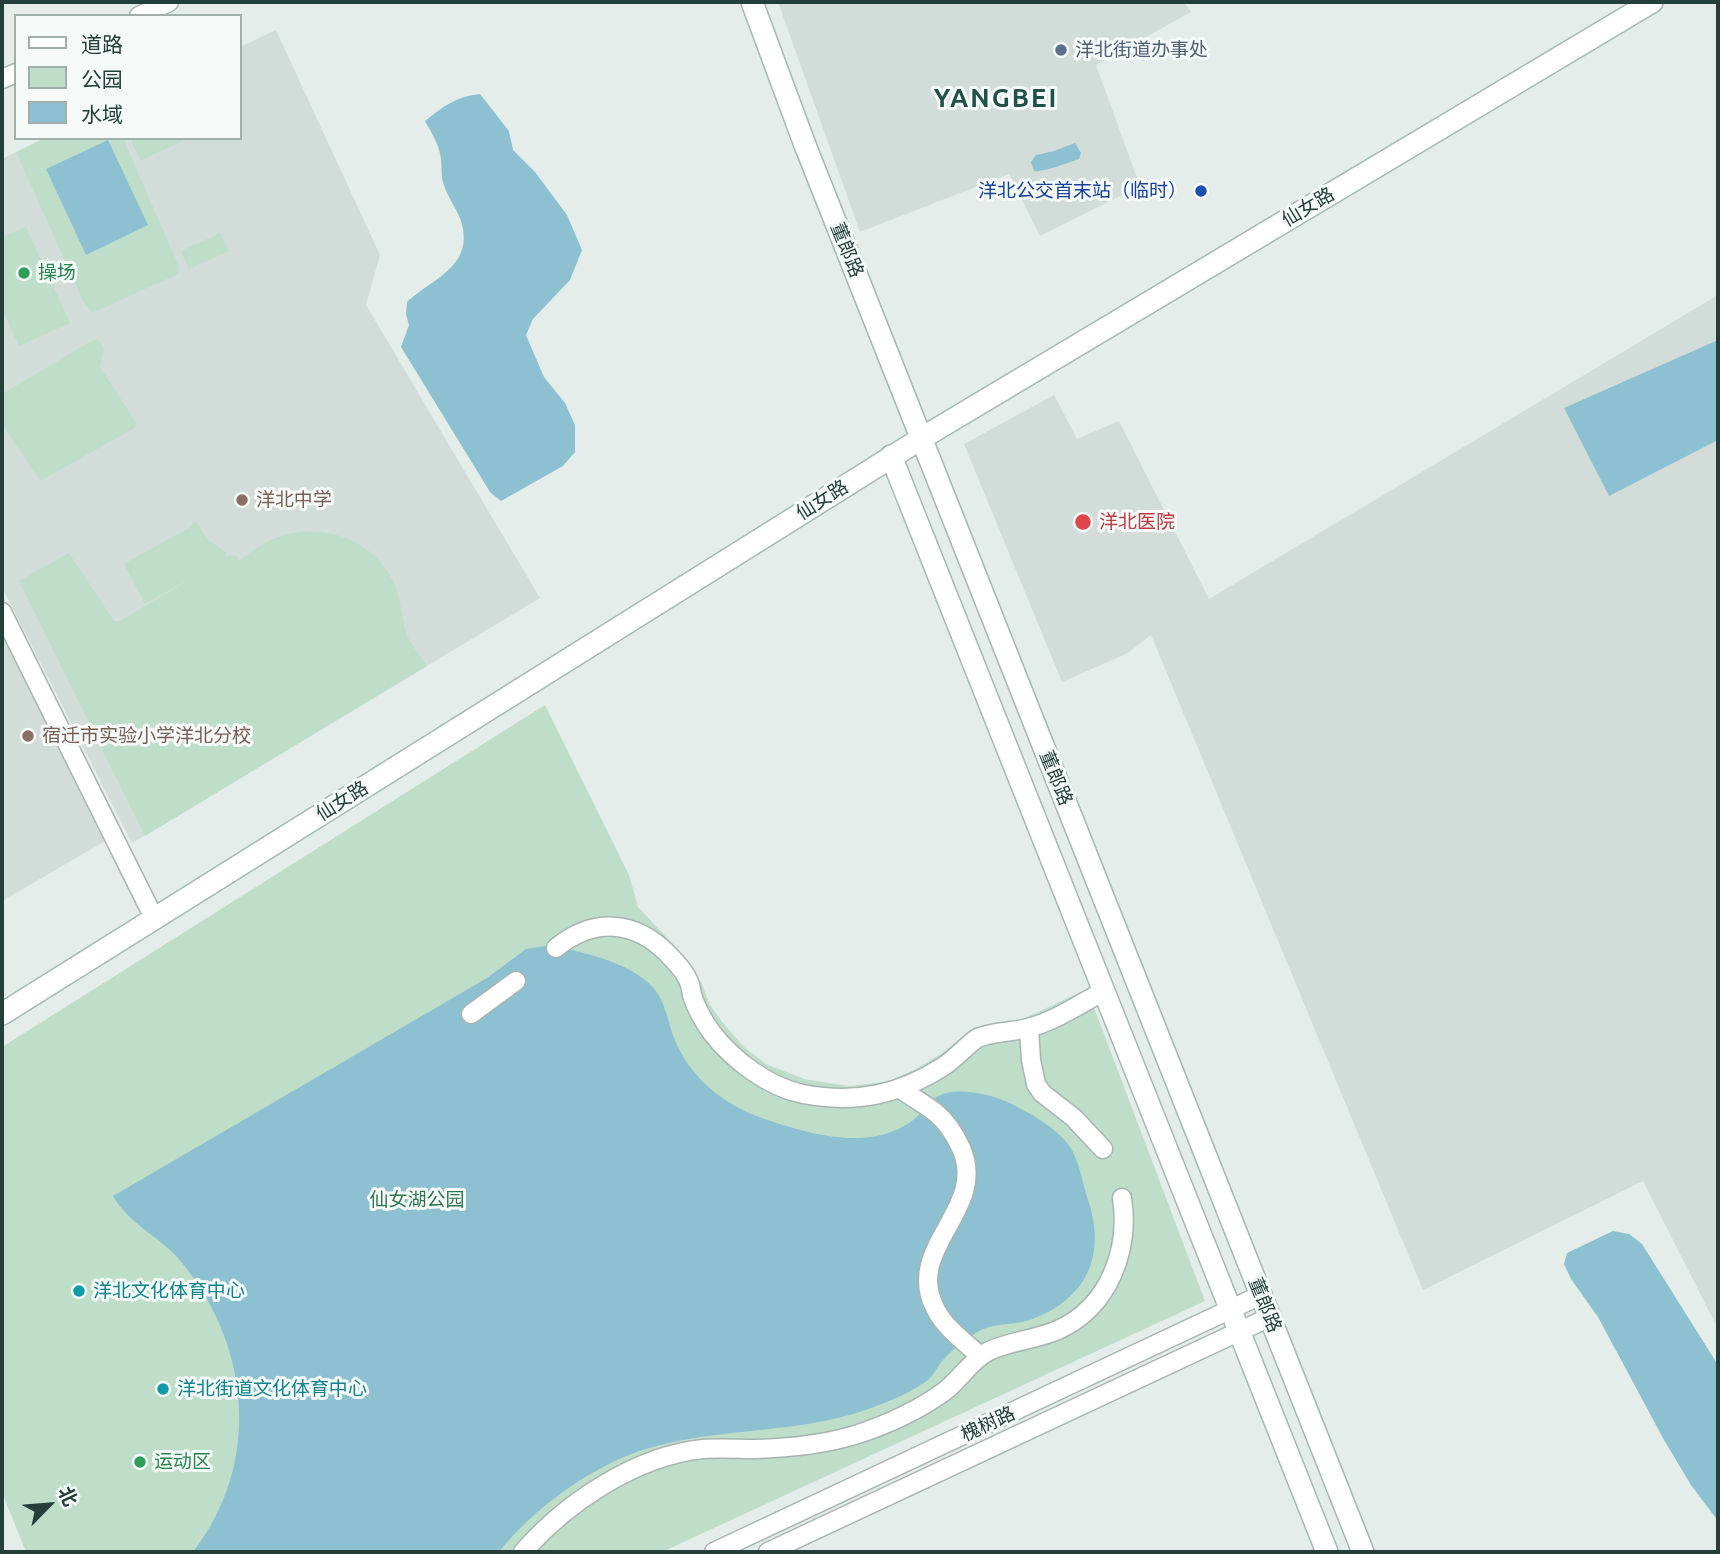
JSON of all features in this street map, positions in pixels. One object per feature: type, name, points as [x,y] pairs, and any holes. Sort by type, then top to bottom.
[{"type":"street","points":[[143,14],[169,2]]},
{"type":"street","name":"董郎路","points":[[752,2],[805,145],[1363,1552]]},
{"type":"street","name":"仙女路","points":[[2,1014],[891,456],[1652,2]]},
{"type":"street","name":"董郎路","points":[[891,456],[1327,1552]]},
{"type":"street","points":[[2,612],[155,918]]},
{"type":"street","points":[[559,946],[575,935],[602,926],[623,927],[639,932],[656,942],[685,975],[690,982],[693,998],[711,1032],[740,1062],[775,1084],[801,1093],[835,1097],[865,1097],[891,1093],[943,1067],[978,1038],[1028,1028],[1056,1017],[1104,991]]},
{"type":"street","points":[[471,1014],[516,981]]},
{"type":"street","points":[[1028,1028],[1036,1084],[1042,1094],[1074,1118],[1103,1149]]},
{"type":"street","points":[[900,1089],[936,1113],[947,1125],[963,1153],[967,1168],[963,1199],[934,1248],[928,1277],[934,1308],[946,1325],[974,1350]]},
{"type":"street","points":[[523,1552],[574,1504],[631,1471],[677,1454],[703,1449],[815,1445],[855,1435],[916,1408],[944,1391],[974,1350],[1059,1330],[1099,1299],[1112,1278],[1125,1230],[1122,1198]]},
{"type":"street","name":"槐树路","points":[[714,1552],[1261,1295]]},
{"type":"street","name":"槐树路","points":[[768,1552],[1270,1317]]},
{"type":"shaded area","points":[[778,2],[1184,2],[1191,12],[1096,65],[1140,186],[1040,236],[1009,174],[860,232]]},
{"type":"shaded area","name":"洋北中学","points":[[276,30],[380,255],[366,305],[540,598],[132,843],[2,587],[2,159],[41,140],[242,140],[242,46]]},
{"type":"shaded area","points":[[1718,295],[1718,1329],[1643,1181],[1423,1290],[1151,635],[1128,653],[1062,682],[964,444],[1054,395],[1077,439],[1119,421],[1209,599]]},
{"type":"shaded area","name":"宿迁市实验小学洋北分校","points":[[2,633],[107,840],[2,901]]},
{"type":"green space","points":[[41,140],[124,140],[179,267],[178,274],[91,312],[83,301],[16,152]]},
{"type":"green space","points":[[131,140],[185,140],[140,161]]},
{"type":"green space","name":"操场","points":[[26,227],[70,323],[19,346],[2,309],[2,237]]},
{"type":"green space","points":[[220,233],[229,251],[189,269],[181,251]]},
{"type":"green space","points":[[95,339],[99,340],[104,349],[100,367],[137,424],[133,429],[40,481],[2,424],[2,394]]},
{"type":"green space","points":[[196,521],[208,540],[226,552],[225,558],[230,555],[237,556],[239,560],[271,540],[288,534],[324,532],[357,543],[372,554],[394,583],[407,634],[427,666],[145,836],[19,581],[69,553],[114,621],[120,621],[202,572],[145,604],[124,564]]},
{"type":"green space","name":"仙女湖公园","points":[[545,705],[629,875],[638,907],[682,954],[723,1023],[744,1047],[766,1064],[804,1079],[849,1086],[887,1082],[941,1054],[974,1027],[1019,1021],[1087,989],[1205,1301],[662,1552],[26,1552],[2,1492],[2,1047]]},
{"type":"water","points":[[480,94],[509,131],[513,150],[535,172],[567,215],[582,250],[570,280],[533,319],[526,335],[544,377],[565,403],[575,425],[575,452],[563,466],[501,501],[490,492],[401,347],[409,325],[407,302],[439,278],[457,260],[464,236],[461,221],[443,182],[439,150],[425,121],[450,103]]},
{"type":"water","points":[[108,140],[148,225],[86,255],[46,169]]},
{"type":"water","points":[[1075,143],[1081,153],[1079,159],[1034,171],[1031,162],[1036,155]]},
{"type":"water","points":[[1718,340],[1718,440],[1609,496],[1564,408]]},
{"type":"water","points":[[552,945],[608,960],[646,981],[659,996],[674,1038],[698,1077],[734,1106],[762,1118],[811,1133],[863,1138],[899,1129],[918,1116],[935,1098],[951,1092],[979,1093],[997,1098],[1033,1115],[1061,1136],[1078,1164],[1093,1220],[1095,1240],[1087,1274],[1065,1301],[1049,1311],[1030,1320],[981,1330],[946,1357],[923,1384],[871,1408],[810,1424],[685,1440],[654,1447],[606,1465],[540,1510],[499,1552],[193,1552],[215,1517],[230,1480],[238,1442],[239,1403],[233,1364],[221,1327],[202,1291],[178,1258],[127,1214],[113,1196],[487,978],[526,949]]},
{"type":"water","points":[[1613,1231],[1629,1234],[1642,1244],[1718,1365],[1718,1521],[1691,1485],[1664,1440],[1598,1317],[1571,1279],[1564,1264],[1567,1253]]},
{"type":"place","name":"洋北街道办事处","points":[[1061,50]]},
{"type":"place","name":"洋北公交首末站（临时）","points":[[1201,191]]},
{"type":"place","name":"操场","points":[[24,273]]},
{"type":"place","name":"洋北中学","points":[[242,500]]},
{"type":"place","name":"洋北医院","points":[[1083,522]]},
{"type":"place","name":"宿迁市实验小学洋北分校","points":[[28,736]]},
{"type":"place","name":"洋北文化体育中心","points":[[79,1291]]},
{"type":"place","name":"洋北街道文化体育中心","points":[[163,1389]]},
{"type":"place","name":"运动区","points":[[140,1462]]},
{"type":"district","name":"YANGBEI","points":[[996,98]]}]
